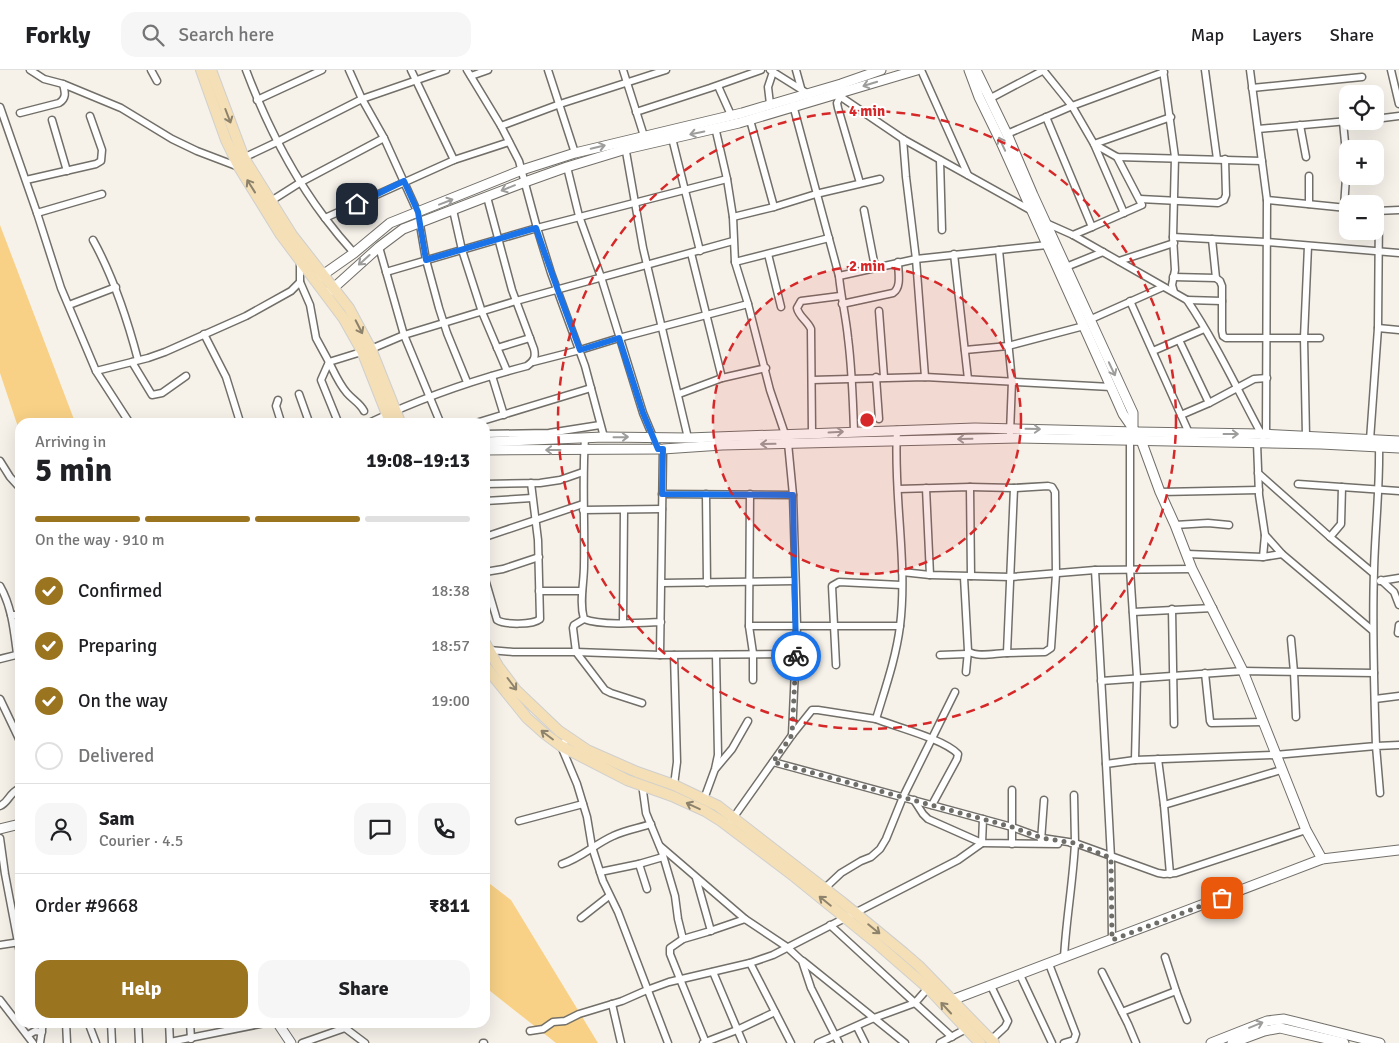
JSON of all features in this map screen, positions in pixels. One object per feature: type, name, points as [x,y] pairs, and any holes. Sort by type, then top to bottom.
[{"type":"main road","points":[[201,70],[240,162],[281,235],[304,259],[330,291],[349,308],[390,416]]},
{"type":"main road","points":[[211,70],[240,162],[271,201],[304,259]]},
{"type":"main road","points":[[490,651],[516,690],[565,742],[627,780],[672,796],[730,821],[771,849],[824,888],[850,916],[928,988],[980,1043]]},
{"type":"main road","points":[[490,672],[525,715],[544,734],[674,785],[704,799],[796,877],[919,966],[993,1042]]},
{"type":"main road","points":[[525,715],[534,708]]},
{"type":"street","points":[[30,70],[35,75],[44,79],[63,84],[121,108],[197,151],[240,162],[362,99],[446,70]]},
{"type":"street","points":[[151,70],[157,81]]},
{"type":"street","points":[[246,70],[257,100],[277,142],[325,218],[354,254]]},
{"type":"street","points":[[257,100],[322,70]]},
{"type":"street","points":[[349,70],[362,99],[384,138],[418,212],[426,260],[444,324],[467,382]]},
{"type":"street","points":[[411,70],[454,160]]},
{"type":"street","points":[[488,70],[469,73],[501,126],[522,170],[536,228],[580,350],[604,437]]},
{"type":"street","points":[[548,70],[575,153]]},
{"type":"street","points":[[623,70],[644,136]]},
{"type":"street","points":[[501,126],[560,104],[666,70]]},
{"type":"street","points":[[636,112],[761,70]]},
{"type":"street","points":[[796,70],[801,88]]},
{"type":"street","points":[[319,277],[354,254],[390,224],[522,170],[575,153],[672,138],[750,120],[809,94],[841,91],[881,70]]},
{"type":"street","points":[[330,291],[396,233],[644,136],[770,104],[818,100],[899,72],[919,70],[968,175]]},
{"type":"street","points":[[968,70],[1047,245],[1133,413],[1135,434],[1130,569],[1137,677],[1135,760]]},
{"type":"street","points":[[976,70],[1007,134],[1066,268],[1111,386],[1135,434],[1192,569],[1213,608],[1243,672],[1306,830],[1322,859]]},
{"type":"street","points":[[989,99],[1043,70],[1072,106],[1094,144],[1124,213]]},
{"type":"street","points":[[1205,70],[1217,159]]},
{"type":"street","points":[[1250,70],[1267,200],[1267,378],[1258,473],[1265,536],[1264,558]]},
{"type":"street","points":[[1391,70],[1397,84],[1399,104]]},
{"type":"street","points":[[770,104],[768,87],[772,71],[818,100]]},
{"type":"street","points":[[1007,134],[1072,106],[1164,71],[1175,157],[1173,240],[1175,270],[1172,285],[1174,292]]},
{"type":"street","points":[[1252,88],[1362,77]]},
{"type":"street","points":[[20,113],[60,103],[64,100],[65,95],[63,84]]},
{"type":"street","points":[[718,86],[731,115]]},
{"type":"street","points":[[841,91],[903,139],[1032,211],[1046,223],[1073,235],[1187,300],[1238,388],[1262,438]]},
{"type":"street","points":[[841,91],[838,108],[860,183]]},
{"type":"street","points":[[792,103],[839,276],[840,296],[848,336],[854,431]]},
{"type":"street","points":[[0,107],[61,288],[96,371],[126,418]]},
{"type":"street","points":[[26,180],[96,164],[101,161],[102,150],[90,116]]},
{"type":"street","points":[[1384,117],[1399,116]]},
{"type":"street","points":[[1046,117],[1092,227]]},
{"type":"street","points":[[1094,144],[1171,117]]},
{"type":"street","points":[[712,119],[727,179],[733,217],[735,262],[766,368],[770,390],[788,444],[793,495],[797,625],[792,735]]},
{"type":"street","points":[[52,120],[66,170]]},
{"type":"street","points":[[750,120],[774,207]]},
{"type":"street","points":[[1258,129],[1339,122]]},
{"type":"street","points":[[1300,126],[1306,157]]},
{"type":"street","points":[[1345,130],[1346,195]]},
{"type":"street","points":[[271,201],[301,182],[384,138]]},
{"type":"street","points":[[672,138],[700,251]]},
{"type":"street","points":[[903,139],[916,259],[925,376]]},
{"type":"street","points":[[325,218],[454,160],[509,142]]},
{"type":"street","points":[[1094,144],[1117,156],[1262,161]]},
{"type":"street","points":[[625,145],[648,264],[688,438]]},
{"type":"street","points":[[1073,235],[1141,207],[1142,202],[1117,156]]},
{"type":"street","points":[[1140,198],[1218,203],[1224,200],[1226,195],[1225,159]]},
{"type":"street","points":[[940,160],[942,230]]},
{"type":"street","points":[[567,166],[579,216],[601,278],[643,413],[653,437],[661,449],[662,583],[660,655]]},
{"type":"street","points":[[1309,176],[1309,204]]},
{"type":"street","points":[[386,272],[579,216],[727,179]]},
{"type":"street","points":[[733,217],[880,179]]},
{"type":"street","points":[[37,213],[102,194]]},
{"type":"street","points":[[487,197],[516,301],[536,356],[533,362]]},
{"type":"street","points":[[1267,200],[1339,207]]},
{"type":"street","points":[[453,210],[462,250],[482,312],[507,371]]},
{"type":"street","points":[[864,210],[875,267]]},
{"type":"street","points":[[1384,211],[1399,210]]},
{"type":"street","points":[[735,262],[829,238]]},
{"type":"street","points":[[94,240],[116,287],[129,326],[135,361],[152,395],[162,393],[186,376]]},
{"type":"street","points":[[1119,261],[1173,240],[1266,242],[1399,253]]},
{"type":"street","points":[[1212,240],[1216,278]]},
{"type":"street","points":[[1378,240],[1376,442],[1379,489],[1372,630],[1376,746],[1380,794]]},
{"type":"street","points":[[336,418],[321,380],[329,362],[404,335],[516,301],[733,241]]},
{"type":"street","points":[[839,276],[916,259],[1047,245]]},
{"type":"street","points":[[1306,436],[1304,338],[1308,246]]},
{"type":"street","points":[[379,247],[404,335],[438,418]]},
{"type":"street","points":[[999,250],[1012,382],[1010,433]]},
{"type":"street","points":[[1066,268],[1103,252]]},
{"type":"street","points":[[691,254],[722,378]]},
{"type":"street","points":[[768,254],[780,307]]},
{"type":"street","points":[[954,254],[968,379]]},
{"type":"street","points":[[304,259],[300,282],[310,306],[316,338],[343,388],[359,403],[364,411]]},
{"type":"street","points":[[842,304],[897,290],[898,262]]},
{"type":"street","points":[[1173,277],[1216,278],[1220,281],[1222,286],[1223,336],[1235,338],[1320,338]]},
{"type":"street","points":[[96,371],[165,352],[246,316],[291,291],[300,282]]},
{"type":"street","points":[[69,305],[116,287]]},
{"type":"street","points":[[965,350],[1008,346],[1087,323],[1130,301],[1163,288]]},
{"type":"street","points":[[812,433],[811,328],[800,316],[797,308],[798,303],[807,299],[840,296]]},
{"type":"street","points":[[1187,300],[1222,301]]},
{"type":"street","points":[[1130,301],[1189,434]]},
{"type":"street","points":[[390,416],[467,382],[662,326],[748,304]]},
{"type":"street","points":[[879,311],[884,377]]},
{"type":"street","points":[[1378,328],[1399,330]]},
{"type":"street","points":[[1153,351],[1204,329]]},
{"type":"street","points":[[204,334],[226,377],[239,418]]},
{"type":"street","points":[[497,348],[530,338]]},
{"type":"street","points":[[1179,340],[1209,402]]},
{"type":"street","points":[[679,394],[722,378],[766,368]]},
{"type":"street","points":[[492,376],[504,415]]},
{"type":"street","points":[[812,380],[925,376],[1111,386]]},
{"type":"street","points":[[876,377],[879,419]]},
{"type":"street","points":[[1180,415],[1254,379],[1267,378]]},
{"type":"street","points":[[490,419],[591,388]]},
{"type":"street","points":[[298,394],[307,418]]},
{"type":"street","points":[[278,400],[276,406],[280,418]]},
{"type":"street","points":[[490,434],[549,433],[600,425]]},
{"type":"street","points":[[490,442],[604,437],[688,438],[897,430],[1189,434],[1262,438],[1306,436],[1376,442],[1399,448]]},
{"type":"street","points":[[876,719],[892,666],[900,626],[902,572],[897,430]]},
{"type":"street","points":[[490,450],[661,449],[896,441],[1010,433]]},
{"type":"street","points":[[1135,434],[1376,442],[1399,441]]},
{"type":"street","points":[[584,620],[582,591],[585,530],[583,472],[585,438]]},
{"type":"street","points":[[0,461],[15,482]]},
{"type":"street","points":[[490,484],[560,480],[583,472]]},
{"type":"street","points":[[1258,473],[1330,538],[1374,573]]},
{"type":"street","points":[[490,598],[494,614],[497,620],[501,622],[532,623],[540,619],[538,540],[534,520],[531,483]]},
{"type":"street","points":[[1298,484],[1399,491]]},
{"type":"street","points":[[898,489],[1048,486],[1055,489],[1056,574],[1051,648],[1045,652],[940,655]]},
{"type":"street","points":[[1330,538],[1341,524],[1342,487]]},
{"type":"street","points":[[926,488],[930,576]]},
{"type":"street","points":[[966,672],[970,488]]},
{"type":"street","points":[[1007,653],[1014,488]]},
{"type":"street","points":[[1160,492],[1259,490]]},
{"type":"street","points":[[662,494],[793,495]]},
{"type":"street","points":[[706,494],[707,583]]},
{"type":"street","points":[[750,494],[749,626],[754,653],[753,680]]},
{"type":"street","points":[[490,501],[532,498]]},
{"type":"street","points":[[490,535],[534,520],[583,507],[624,510],[662,509]]},
{"type":"street","points":[[623,623],[624,510]]},
{"type":"street","points":[[1175,525],[1229,524]]},
{"type":"street","points":[[1265,536],[1282,554],[1372,630]]},
{"type":"street","points":[[1187,554],[1264,558],[1282,554]]},
{"type":"street","points":[[490,571],[539,557]]},
{"type":"street","points":[[902,572],[930,576],[1011,577],[1095,570],[1192,569]]},
{"type":"street","points":[[1095,570],[1111,858],[1112,940]]},
{"type":"street","points":[[1374,582],[1399,578]]},
{"type":"street","points":[[1381,580],[1394,592],[1399,605]]},
{"type":"street","points":[[662,583],[795,581]]},
{"type":"street","points":[[836,665],[832,586],[834,584],[901,584]]},
{"type":"street","points":[[0,586],[11,615],[15,637]]},
{"type":"street","points":[[539,591],[582,591]]},
{"type":"street","points":[[1133,612],[1213,608]]},
{"type":"street","points":[[1172,610],[1174,724]]},
{"type":"street","points":[[642,703],[605,690],[576,652],[573,628],[574,625],[584,620],[623,623],[661,622]]},
{"type":"street","points":[[749,626],[900,626]]},
{"type":"street","points":[[1291,639],[1296,718]]},
{"type":"street","points":[[490,647],[513,652],[660,655],[796,654]]},
{"type":"street","points":[[0,659],[15,655]]},
{"type":"street","points":[[674,655],[677,762],[674,785]]},
{"type":"street","points":[[704,799],[718,755],[716,655]]},
{"type":"street","points":[[1101,681],[1205,673],[1374,673]]},
{"type":"street","points":[[1205,673],[1210,721],[1212,723],[1263,722]]},
{"type":"street","points":[[824,888],[841,873],[871,857],[880,849],[886,839],[902,797],[955,692]]},
{"type":"street","points":[[1375,699],[1399,696]]},
{"type":"street","points":[[0,699],[15,730]]},
{"type":"street","points":[[730,821],[792,735],[810,712],[815,710],[876,719],[932,739],[954,750],[958,754],[957,759],[932,805]]},
{"type":"street","points":[[715,769],[732,749],[748,720]]},
{"type":"street","points":[[565,742],[587,817],[592,847],[600,872],[609,896],[618,912],[668,1043]]},
{"type":"street","points":[[1106,764],[1135,760],[1275,755],[1399,745]]},
{"type":"street","points":[[1158,759],[1170,874]]},
{"type":"street","points":[[773,762],[1012,827],[1041,841]]},
{"type":"street","points":[[1164,805],[1281,770]]},
{"type":"street","points":[[641,773],[646,813],[676,896],[678,919],[683,939]]},
{"type":"street","points":[[1012,790],[1012,844]]},
{"type":"street","points":[[0,806],[15,791]]},
{"type":"street","points":[[1064,958],[1067,923],[1072,897],[1074,794]]},
{"type":"street","points":[[914,800],[928,819],[982,843],[1012,844],[1041,841],[1074,843],[1111,858],[1158,873],[1170,874],[1306,830]]},
{"type":"street","points":[[1041,841],[1044,800]]},
{"type":"street","points":[[519,820],[583,804]]},
{"type":"street","points":[[982,843],[983,819]]},
{"type":"street","points":[[562,864],[586,853],[592,847],[622,832],[651,824]]},
{"type":"street","points":[[0,828],[15,825]]},
{"type":"street","points":[[0,838],[2,874],[15,927]]},
{"type":"street","points":[[530,1030],[543,1030],[553,1022],[566,1021],[680,979],[750,964],[850,916],[958,860],[982,843]]},
{"type":"street","points":[[659,845],[745,919],[787,947],[905,1043]]},
{"type":"street","points":[[952,1000],[1322,859],[1399,850]]},
{"type":"street","points":[[600,872],[663,857]]},
{"type":"street","points":[[639,864],[647,890]]},
{"type":"street","points":[[695,876],[711,931]]},
{"type":"street","points":[[581,918],[609,896]]},
{"type":"street","points":[[745,919],[683,939],[670,948],[670,954],[705,1043],[775,1012]]},
{"type":"street","points":[[830,925],[952,1037]]},
{"type":"street","points":[[0,946],[15,944]]},
{"type":"street","points":[[1166,958],[1187,1020]]},
{"type":"street","points":[[802,961],[811,988],[839,1043]]},
{"type":"street","points":[[750,964],[791,1043]]},
{"type":"street","points":[[1050,964],[1076,1034],[1074,1040],[1064,1043]]},
{"type":"street","points":[[713,972],[743,1043]]},
{"type":"street","points":[[1102,972],[1136,1043]]},
{"type":"street","points":[[1020,975],[1052,1043]]},
{"type":"street","points":[[991,986],[1008,1021],[993,1042]]},
{"type":"street","points":[[818,1043],[874,1018],[915,1003],[928,988]]},
{"type":"street","points":[[1122,1012],[1176,991]]},
{"type":"street","points":[[0,1000],[15,1020]]},
{"type":"street","points":[[612,1004],[621,1043]]},
{"type":"street","points":[[1211,1043],[1267,1021],[1284,1018],[1380,1043]]},
{"type":"street","points":[[857,1027],[865,1043]]},
{"type":"street","points":[[21,1028],[33,1043]]},
{"type":"street","points":[[67,1028],[68,1043]]},
{"type":"street","points":[[90,1028],[96,1043]]},
{"type":"street","points":[[111,1028],[112,1043]]},
{"type":"street","points":[[139,1028],[140,1043]]},
{"type":"street","points":[[169,1028],[170,1042],[242,1028]]},
{"type":"street","points":[[190,1028],[191,1039]]},
{"type":"street","points":[[281,1028],[291,1043]]},
{"type":"street","points":[[302,1043],[345,1028],[365,1043]]},
{"type":"street","points":[[1232,1043],[1254,1039],[1264,1031],[1280,1028],[1305,1032],[1321,1040],[1344,1043]]},
{"type":"street","points":[[28,1035],[37,1029],[40,1043]]},
{"type":"street","points":[[940,1043],[966,1029]]},
{"type":"street","points":[[1305,1032],[1309,1043]]},
{"type":"shaded area","points":[[0,225],[73,418],[15,418],[0,373]]},
{"type":"shaded area","points":[[490,884],[511,900],[598,1043],[556,1043],[490,991]]},
{"type":"way so far","points":[[796,656],[792,735],[773,762],[1012,827],[1042,838],[1074,843],[1111,858],[1112,940],[1222,898]]},
{"type":"route","points":[[357,204],[404,181],[418,212],[426,260],[536,228],[580,350],[619,338],[643,413],[658,449],[663,449],[662,494],[793,495],[797,625],[796,656]]}]
